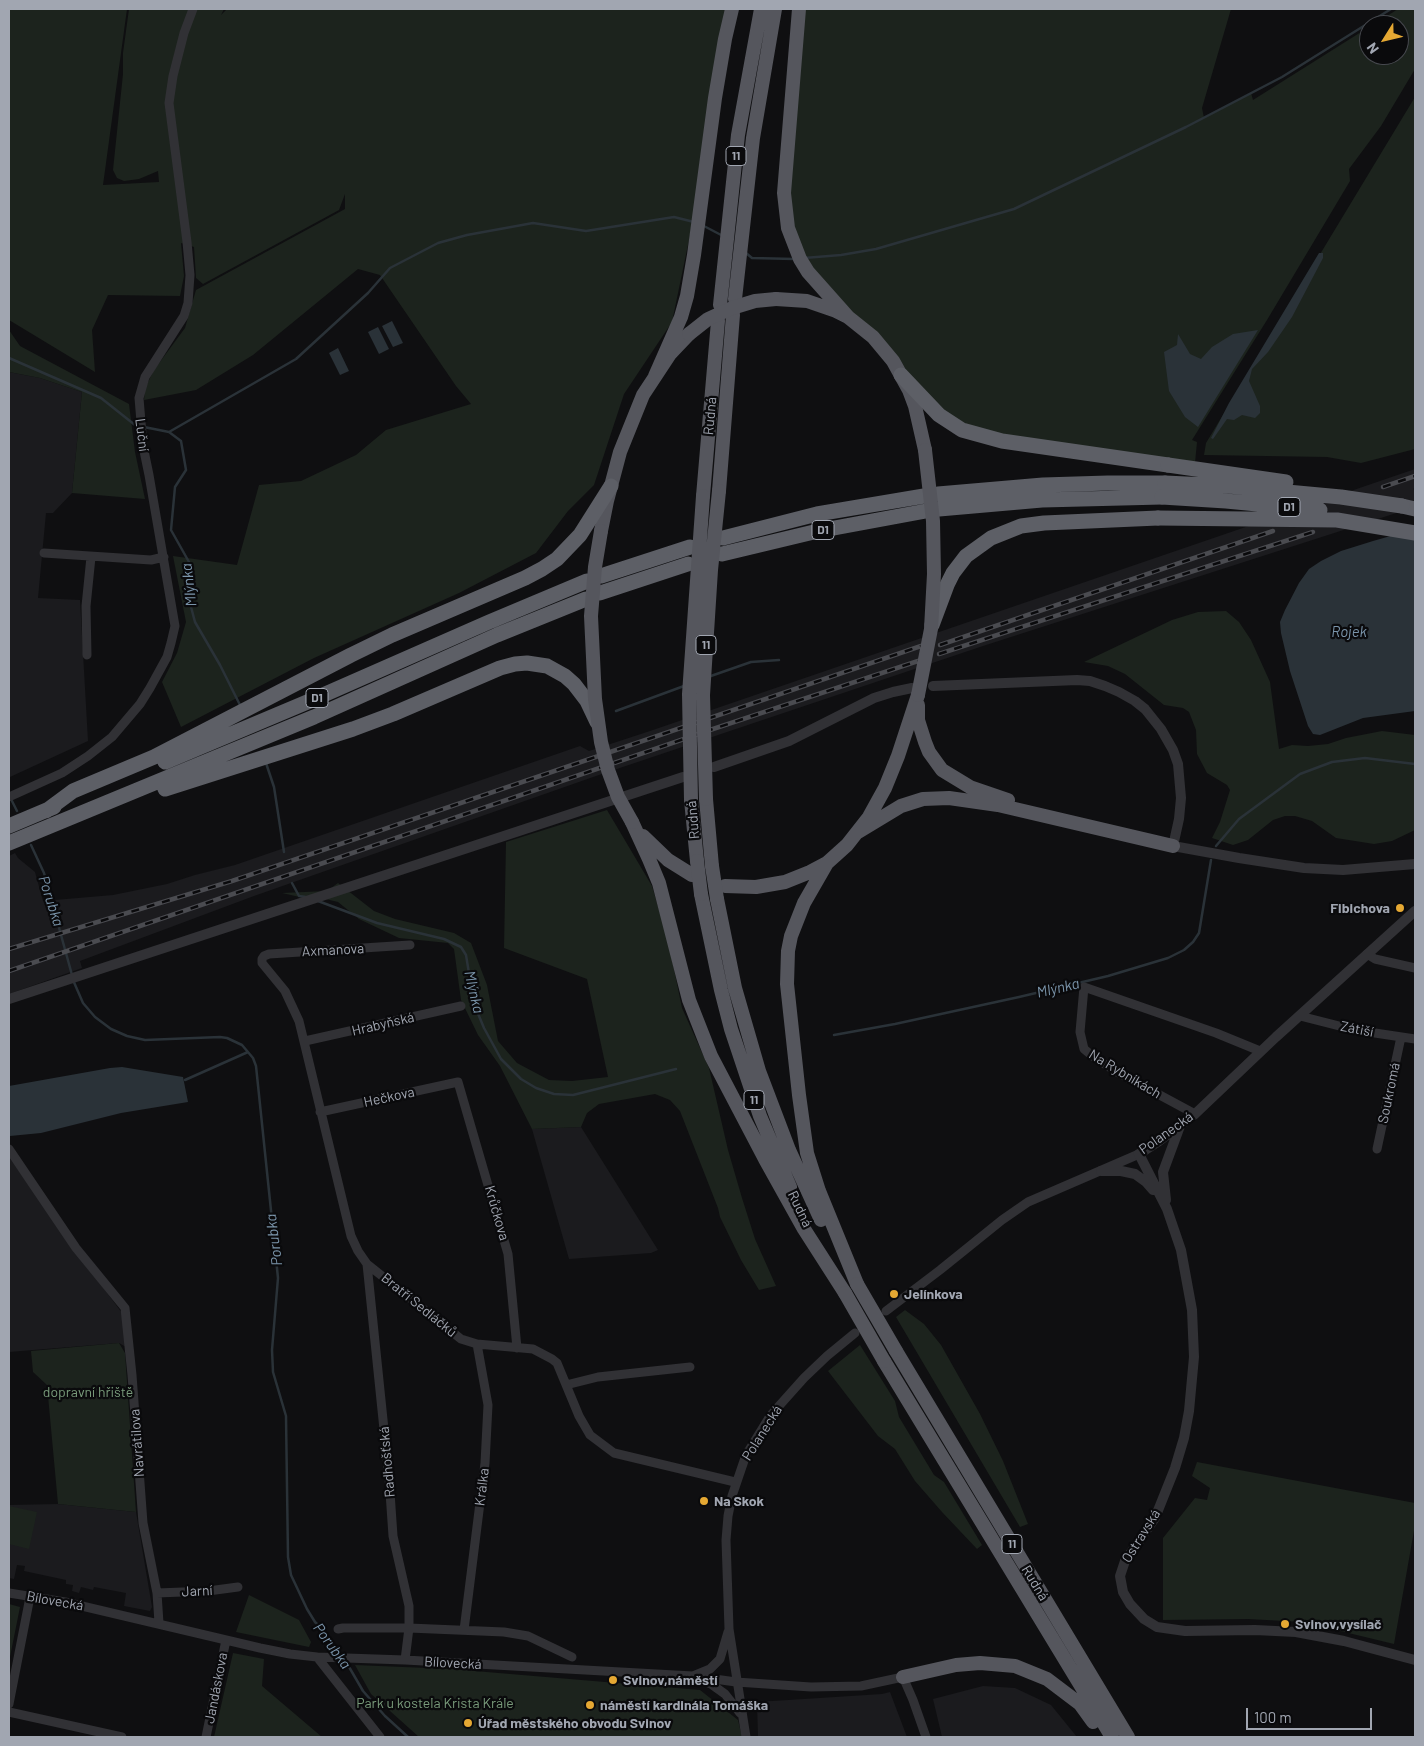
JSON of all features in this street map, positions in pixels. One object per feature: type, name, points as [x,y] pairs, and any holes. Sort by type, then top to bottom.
[{"type":"highway","points":[[654,376],[680,317],[687,296],[715,98],[732,9]]},
{"type":"highway","name":"11","points":[[720,305],[737,144],[761,9]]},
{"type":"highway","name":"11","points":[[735,299],[753,138],[775,9]]},
{"type":"highway","points":[[799,9],[784,193],[788,228],[800,259],[808,272],[848,317],[873,337],[888,355],[901,375],[915,406],[925,450],[931,494],[934,547],[931,629]]},
{"type":"highway","points":[[845,1293],[804,1229],[770,1168],[711,1056],[689,1000],[659,883],[632,822],[618,797],[608,770],[599,728],[593,678],[591,616],[595,567],[594,528],[611,486],[626,436],[643,395],[670,354],[689,334],[708,320],[732,308],[755,301],[793,299],[822,305],[848,317]]},
{"type":"highway","name":"Rudná","points":[[733,315],[711,570],[703,694],[706,799],[712,866],[735,988],[759,1072],[771,1104],[807,1190],[826,1229],[896,1351],[1128,1737]]},
{"type":"highway","name":"Rudná","points":[[718,321],[689,694],[691,800],[697,861],[701,894],[721,990],[757,1107],[793,1196],[884,1361],[1112,1737]]},
{"type":"highway","points":[[901,375],[939,415],[962,430],[1002,441],[1381,496],[1409,508]]},
{"type":"highway","name":"D1","points":[[723,538],[817,514],[932,503],[1043,485],[1108,483],[1226,501],[1339,512],[1415,526]]},
{"type":"highway","name":"D1","points":[[1163,490],[1230,486],[1341,497],[1409,508]]},
{"type":"highway","name":"D1","points":[[722,554],[932,503]]},
{"type":"highway","points":[[725,886],[770,886],[798,878],[827,862],[847,845],[858,832],[885,788],[914,719],[915,692],[931,629],[947,584],[953,573],[975,548],[990,538],[1022,526],[1044,523],[1158,518],[1337,520],[1415,533]]},
{"type":"highway","points":[[46,811],[73,792],[154,757],[392,635],[525,578],[542,569],[594,528]]},
{"type":"highway","name":"D1","points":[[9,826],[305,703],[489,622],[594,579],[690,547]]},
{"type":"highway","name":"D1","points":[[9,842],[305,720],[497,635],[593,596],[688,564]]},
{"type":"highway","points":[[52,825],[114,808],[192,779],[353,729],[500,668],[527,663],[547,666],[557,670],[574,684],[593,712],[599,728]]},
{"type":"highway","points":[[914,719],[929,752],[942,770],[951,777],[970,787],[1089,826]]},
{"type":"highway","points":[[858,832],[901,806],[918,800],[936,798],[974,800],[1173,846]]},
{"type":"highway","points":[[632,822],[657,851],[692,875]]},
{"type":"highway","points":[[827,862],[804,903],[791,936],[788,951],[787,984],[799,1095],[808,1153],[819,1191],[857,1284]]},
{"type":"highway","points":[[903,1677],[980,1663],[1015,1666],[1047,1679],[1080,1704],[1106,1737]]},
{"type":"street","name":"Luční","points":[[9,797],[62,772],[88,756],[112,737],[140,704],[150,688],[167,656],[175,626],[149,475],[142,446],[139,406],[140,390],[145,377],[184,316],[188,303],[190,275],[187,242],[169,103],[175,67],[193,9]]},
{"type":"street","points":[[44,553],[151,560],[164,557]]},
{"type":"street","points":[[87,654],[86,606],[91,557]]},
{"type":"street","points":[[933,686],[1077,680],[1090,681],[1105,686],[1135,701],[1145,709],[1161,729],[1173,750],[1178,764],[1181,798],[1173,846],[1304,868],[1342,870],[1415,864]]},
{"type":"street","points":[[714,767],[789,741],[874,698],[893,692],[915,692]]},
{"type":"street","points":[[9,999],[683,777]]},
{"type":"street","name":"Polanecká","points":[[886,1311],[1002,1220],[1028,1202],[1139,1154],[1181,1125],[1415,911]]},
{"type":"street","name":"Axmanova","points":[[262,963],[264,956],[270,954],[410,945]]},
{"type":"street","points":[[1367,954],[1375,959],[1415,968]]},
{"type":"street","name":"Bratří Sedláčků","points":[[262,963],[288,997],[299,1021],[351,1236],[358,1251],[368,1264],[461,1339],[477,1344],[533,1349],[552,1359],[557,1363],[579,1416],[590,1435],[614,1453],[735,1482]]},
{"type":"street","name":"Na Rybníkách","points":[[1195,1114],[1117,1072],[1094,1058],[1084,1048],[1080,1032],[1084,987],[1216,1033],[1260,1051]]},
{"type":"street","name":"Hrabyňská","points":[[305,1041],[461,1006]]},
{"type":"street","name":"Zátiší","points":[[1300,1016],[1355,1030],[1415,1040]]},
{"type":"street","name":"Soukromá","points":[[1377,1149],[1402,1037]]},
{"type":"street","name":"Hečkova","points":[[320,1112],[458,1082]]},
{"type":"street","name":"Krůčkova","points":[[458,1082],[508,1254],[517,1348]]},
{"type":"street","points":[[1167,1209],[1163,1172],[1181,1125]]},
{"type":"street","name":"Navrátilova","points":[[9,1149],[76,1248],[125,1308],[144,1524],[157,1593],[159,1623]]},
{"type":"street","name":"Ostravská","points":[[1139,1154],[1167,1209],[1181,1250],[1189,1290],[1193,1328],[1192,1384],[1184,1438],[1168,1488],[1155,1518],[1121,1569],[1120,1583],[1125,1596],[1144,1619],[1152,1625],[1164,1628],[1185,1631],[1255,1630],[1296,1632],[1352,1643],[1415,1660]]},
{"type":"street","points":[[1101,1171],[1120,1170],[1135,1174],[1146,1182],[1167,1209]]},
{"type":"street","name":"Radhošťská","points":[[368,1264],[394,1536],[409,1606],[409,1628],[405,1660]]},
{"type":"street","name":"Polanecká","points":[[746,1737],[729,1629],[726,1528],[735,1482],[752,1444],[778,1405],[827,1356],[856,1333]]},
{"type":"street","name":"Králka","points":[[464,1630],[485,1463],[488,1405],[477,1344]]},
{"type":"street","points":[[566,1385],[598,1377],[690,1367]]},
{"type":"street","name":"Jarní","points":[[157,1593],[208,1591],[238,1587]]},
{"type":"street","name":"Bílovecká","points":[[9,1593],[65,1602],[290,1654],[317,1657],[693,1676],[736,1682],[792,1686],[851,1687],[877,1684],[903,1677]]},
{"type":"street","points":[[9,1704],[30,1597]]},
{"type":"street","points":[[338,1629],[409,1628],[504,1632],[528,1636],[572,1657]]},
{"type":"street","points":[[693,1676],[710,1669],[720,1659],[729,1629]]},
{"type":"street","name":"Jandáskova","points":[[206,1737],[226,1640]]},
{"type":"street","points":[[317,1657],[380,1737]]},
{"type":"street","points":[[693,1676],[711,1684],[725,1694],[734,1704],[742,1718]]},
{"type":"street","points":[[903,1677],[926,1737]]},
{"type":"street","points":[[9,1712],[122,1737]]},
{"type":"shaded area","points":[[9,372],[40,378],[82,392],[72,493],[53,513],[46,513],[38,598],[80,600],[88,741],[10,777],[9,775]]},
{"type":"shaded area","points":[[1415,469],[1415,488],[1413,489],[1415,490],[1415,507],[983,646],[596,776],[254,896],[80,961],[82,968],[9,994],[9,856],[15,853],[18,858],[35,872],[43,901],[113,895],[167,884],[235,865],[580,746],[589,751],[650,731]]},
{"type":"shaded area","points":[[581,1127],[658,1250],[651,1253],[569,1259],[532,1129]]},
{"type":"shaded area","points":[[9,1157],[122,1313],[126,1347],[119,1343],[9,1352]]},
{"type":"shaded area","points":[[58,1504],[136,1512],[152,1607],[150,1611],[124,1606],[126,1593],[94,1587],[93,1590],[81,1587],[79,1593],[72,1591],[73,1585],[66,1584],[66,1580],[24,1571],[25,1566],[17,1565],[14,1579],[9,1578],[9,1505]]},
{"type":"shaded area","points":[[983,1686],[1015,1688],[1051,1705],[1077,1737],[942,1737],[933,1699]]},
{"type":"shaded area","points":[[890,1692],[907,1737],[758,1737],[757,1702]]},
{"type":"green space","points":[[9,9],[127,9],[103,185],[159,182],[158,171],[139,179],[124,181],[117,178],[113,170],[123,74],[123,53],[129,9],[224,9],[221,15],[227,9],[728,9],[689,240],[672,322],[624,394],[594,485],[568,511],[536,553],[459,593],[314,658],[181,727],[162,682],[177,653],[186,622],[173,556],[237,565],[259,485],[301,481],[356,455],[386,430],[471,404],[456,386],[380,275],[358,269],[253,355],[196,390],[144,400],[145,388],[154,370],[185,328],[196,290],[345,209],[345,194],[339,210],[203,284],[196,278],[194,247],[181,243],[184,276],[180,296],[108,295],[92,330],[95,372],[9,320]]},
{"type":"green space","points":[[799,9],[1231,9],[1202,108],[1204,118],[1251,93],[1253,100],[1359,33],[1359,65],[1409,65],[1409,15],[1389,15],[1398,9],[1415,9],[1415,69],[1381,126],[1349,169],[1350,181],[1267,320],[1192,440],[1197,442],[1195,463],[962,430],[821,287],[788,228]]},
{"type":"green space","points":[[1415,97],[1415,449],[1361,463],[1327,457],[1204,455],[1206,443]]},
{"type":"green space","points":[[9,330],[20,346],[129,404],[135,452],[145,499],[72,493],[82,392],[40,378],[9,372]]},
{"type":"green space","points":[[1226,611],[1239,622],[1251,640],[1270,682],[1279,749],[1292,745],[1328,744],[1346,738],[1382,731],[1415,735],[1415,830],[1392,841],[1374,844],[1336,838],[1312,821],[1295,816],[1285,816],[1273,820],[1248,840],[1233,845],[1212,838],[1220,822],[1230,790],[1227,785],[1207,773],[1197,754],[1196,730],[1189,712],[1183,708],[1164,705],[1125,674],[1108,666],[1084,662],[1172,620],[1198,612]]},
{"type":"green space","points":[[607,810],[652,886],[668,940],[682,1008],[709,1068],[728,1150],[742,1198],[755,1239],[776,1286],[759,1290],[741,1260],[720,1217],[680,1111],[670,1100],[655,1094],[599,1104],[587,1113],[581,1127],[532,1129],[500,1066],[478,1035],[461,1000],[454,949],[448,943],[399,938],[359,919],[338,902],[317,897],[304,898],[282,893],[327,891],[338,883],[374,911],[395,919],[454,933],[471,943],[487,985],[498,1041],[517,1063],[549,1080],[572,1081],[608,1077],[587,979],[504,948],[506,842]]},
{"type":"green space","points":[[905,1310],[924,1324],[941,1345],[980,1414],[1003,1461],[1028,1524],[1020,1527],[896,1317]]},
{"type":"green space","name":"dopravní hřiště","points":[[119,1343],[125,1353],[136,1512],[58,1504],[47,1385],[33,1372],[31,1351]]},
{"type":"green space","points":[[860,1345],[895,1401],[899,1417],[934,1475],[944,1482],[982,1545],[977,1549],[915,1481],[895,1449],[878,1436],[828,1371]]},
{"type":"green space","points":[[1197,1462],[1415,1503],[1415,1525],[1394,1644],[1303,1622],[1248,1619],[1163,1620],[1163,1538],[1195,1498],[1207,1500],[1210,1488],[1192,1476]]},
{"type":"green space","points":[[9,1506],[37,1512],[29,1549],[9,1544]]},
{"type":"green space","points":[[249,1595],[299,1620],[311,1642],[309,1647],[236,1632]]},
{"type":"green space","points":[[9,1604],[20,1607],[9,1662]]},
{"type":"green space","points":[[233,1653],[264,1659],[262,1686],[322,1737],[214,1737]]},
{"type":"green space","name":"Park u kostela Krista Krále","points":[[355,1665],[451,1669],[700,1690],[738,1720],[742,1737],[419,1737],[371,1694]]},
{"type":"water","points":[[1319,253],[1323,253],[1323,258],[1292,317],[1268,352],[1252,369],[1249,381],[1260,406],[1260,413],[1255,418],[1242,415],[1234,420],[1227,419],[1213,439],[1211,438],[1229,403]]},
{"type":"water","points":[[392,321],[403,343],[393,347],[382,326]]},
{"type":"water","points":[[378,327],[389,349],[379,354],[368,332]]},
{"type":"water","points":[[1258,330],[1198,427],[1185,417],[1169,391],[1164,352],[1177,345],[1178,334],[1190,354],[1201,359],[1212,347],[1233,334]]},
{"type":"water","points":[[338,348],[349,371],[340,375],[329,353]]},
{"type":"water","name":"Rojek","points":[[1415,532],[1415,711],[1363,718],[1320,735],[1313,734],[1308,726],[1290,671],[1281,633],[1280,622],[1285,610],[1299,583],[1309,569],[1321,561],[1341,551],[1373,541],[1401,533]]},
{"type":"water","points":[[122,1067],[183,1077],[188,1102],[121,1113],[41,1133],[10,1136],[9,1086]]},
{"type":"waterway","points":[[804,258],[841,255],[876,249],[1014,209],[1186,127],[1282,77],[1391,9]]},
{"type":"waterway","points":[[169,432],[296,359],[368,293],[390,268],[438,243],[467,235],[533,223],[586,231],[674,217],[694,222]]},
{"type":"waterway","points":[[702,225],[723,236]]},
{"type":"waterway","points":[[746,253],[752,258],[794,259]]},
{"type":"waterway","name":"Mlýnka","points":[[9,358],[101,398],[135,425],[139,426]]},
{"type":"waterway","name":"Mlýnka","points":[[144,427],[169,432],[181,441],[186,470],[175,487],[171,530],[189,562],[187,592],[195,622],[220,665],[241,707]]},
{"type":"waterway","points":[[708,677],[751,662],[779,660]]},
{"type":"waterway","points":[[616,711],[684,686]]},
{"type":"waterway","name":"Mlýnka","points":[[1216,846],[1239,819],[1300,774],[1332,762],[1365,758],[1415,764]]},
{"type":"waterway","name":"Mlýnka","points":[[266,763],[274,787],[284,852]]},
{"type":"waterway","name":"Porubka","points":[[11,799],[17,811]]},
{"type":"waterway","name":"Porubka","points":[[31,845],[44,873],[72,975]]},
{"type":"waterway","name":"Mlýnka","points":[[834,1035],[1019,997],[1108,976],[1168,958],[1184,950],[1199,933],[1211,860]]},
{"type":"waterway","name":"Mlýnka","points":[[292,883],[299,896],[306,897]]},
{"type":"waterway","name":"Mlýnka","points":[[318,901],[377,923],[444,939],[461,947],[466,955],[474,1004],[484,1028],[501,1059],[521,1079],[536,1088],[554,1094],[573,1095],[676,1069]]},
{"type":"waterway","name":"Porubka","points":[[73,980],[83,1003],[95,1017],[111,1029],[127,1036],[145,1040],[227,1038],[242,1045],[253,1058],[256,1066],[278,1278],[272,1350],[273,1372],[286,1416],[288,1557],[291,1575],[307,1609],[341,1656]]},
{"type":"waterway","points":[[185,1080],[248,1052]]},
{"type":"waterway","name":"Porubka","points":[[345,1660],[363,1691],[385,1716],[408,1737]]},
{"type":"railway","points":[[1383,487],[1415,476]]},
{"type":"railway","points":[[940,645],[1273,531]]},
{"type":"railway","points":[[939,654],[1313,532]]},
{"type":"railway","points":[[9,949],[232,881],[921,646]]},
{"type":"railway","points":[[9,971],[713,729],[918,661]]},
{"type":"place","name":"Fibichova","points":[[1400,908]]},
{"type":"place","name":"Jelínkova","points":[[894,1294]]},
{"type":"place","name":"Na Skok","points":[[704,1501]]},
{"type":"place","name":"Svinov,vysílač","points":[[1285,1624]]},
{"type":"place","name":"Svinov,náměstí","points":[[613,1680]]},
{"type":"place","name":"náměstí kardinála Tomáška","points":[[590,1705]]},
{"type":"place","name":"Úřad městského obvodu Svinov","points":[[468,1723]]}]
